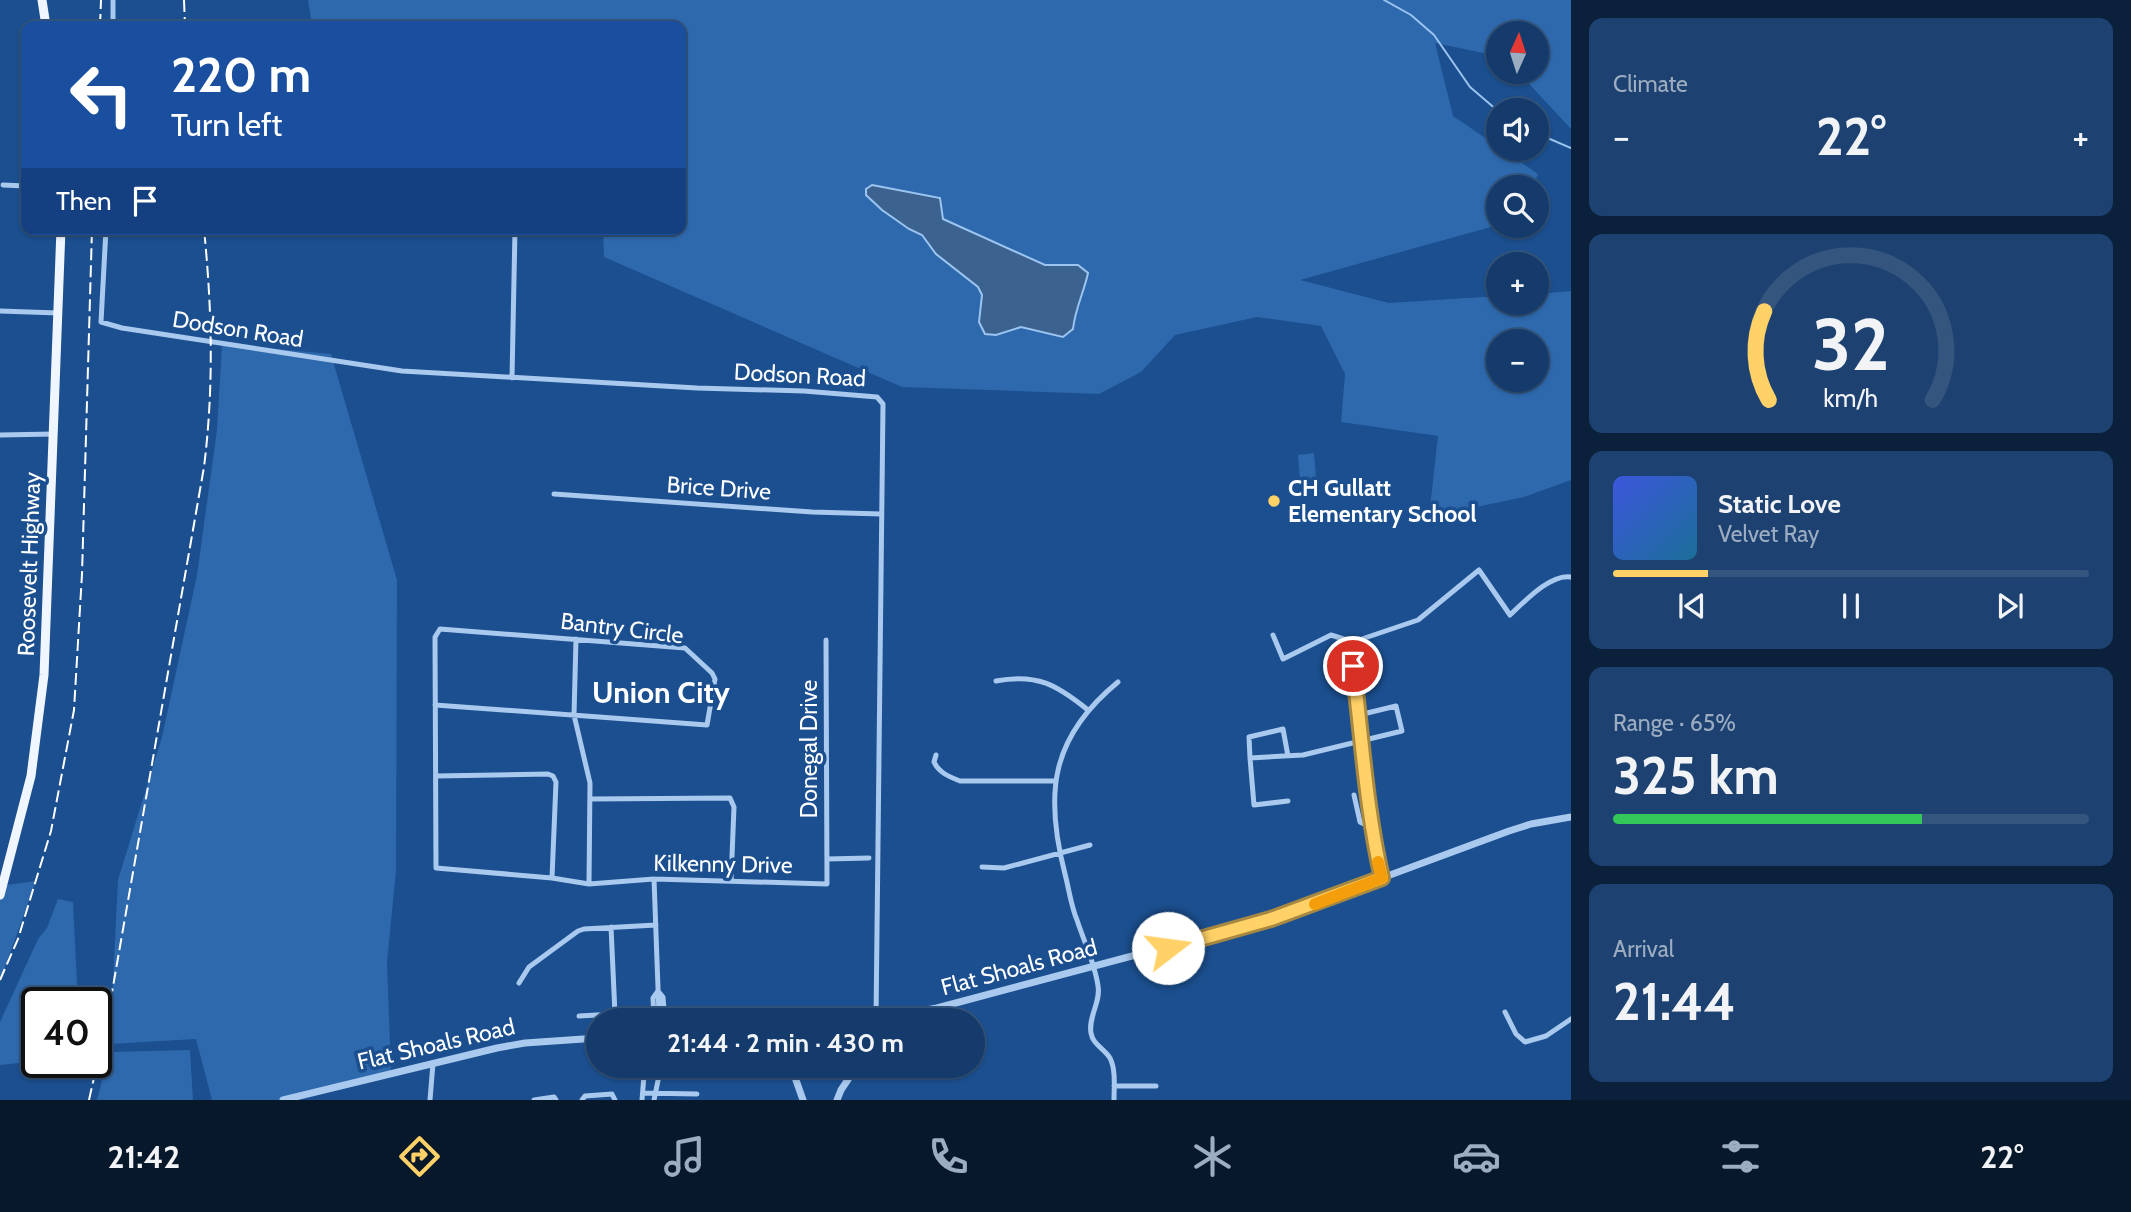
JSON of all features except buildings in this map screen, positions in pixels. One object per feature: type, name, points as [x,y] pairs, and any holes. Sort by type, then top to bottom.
[{"type":"main road","points":[[42,0],[46,21]]},
{"type":"main road","name":"Roosevelt Highway","points":[[1,890],[26,799],[41,701],[61,235]]},
{"type":"street","points":[[113,0],[113,21]]},
{"type":"street","points":[[3,185],[21,186]]},
{"type":"street","name":"Dodson Road","points":[[106,235],[101,322],[122,328],[402,371],[877,397],[883,404],[876,1008]]},
{"type":"street","points":[[512,378],[515,235]]},
{"type":"street","points":[[0,311],[58,313]]},
{"type":"street","points":[[0,435],[54,434]]},
{"type":"street","name":"Brice Drive","points":[[554,494],[812,512],[881,514]]},
{"type":"street","points":[[1273,635],[1283,659],[1331,635],[1353,642],[1418,620],[1479,570],[1510,615],[1539,589],[1564,576],[1571,577]]},
{"type":"street","name":"Bantry Circle","points":[[440,629],[685,648],[715,678],[707,725],[435,705],[435,637],[440,629]]},
{"type":"street","points":[[576,639],[574,715],[587,767],[590,799],[589,884]]},
{"type":"street","name":"Donegal Drive","points":[[826,640],[827,859]]},
{"type":"street","points":[[1353,642],[1353,666],[1370,827],[1382,878]]},
{"type":"street","points":[[996,681],[1020,678],[1045,682],[1066,692],[1088,710]]},
{"type":"street","points":[[1114,1100],[1111,1059],[1093,1042],[1091,1033],[1090,1024],[1099,989],[1084,936],[1077,922],[1059,853],[1053,817],[1055,781],[1066,746],[1088,710],[1118,682]]},
{"type":"street","points":[[435,705],[436,776],[554,776],[556,782],[552,878]]},
{"type":"street","points":[[1250,758],[1303,755],[1402,731],[1396,706],[1359,715]]},
{"type":"street","points":[[1288,801],[1254,806],[1249,737],[1283,729],[1289,756]]},
{"type":"street","points":[[936,755],[934,762],[937,768],[960,780],[1055,781]]},
{"type":"street","name":"Kilkenny Drive","points":[[436,776],[436,868],[552,878],[589,884],[654,879],[827,884],[827,859]]},
{"type":"street","points":[[1354,795],[1360,822],[1370,827]]},
{"type":"street","points":[[590,799],[730,798],[734,807],[731,881]]},
{"type":"street","name":"Flat Shoals Road","points":[[937,1008],[1271,919],[1509,831],[1571,817]]},
{"type":"street","points":[[982,867],[1004,868],[1090,845]]},
{"type":"street","points":[[827,859],[869,858]]},
{"type":"street","points":[[654,879],[658,991],[653,998],[656,1008]]},
{"type":"street","points":[[519,983],[529,967],[578,931],[656,925]]},
{"type":"street","points":[[579,1016],[615,1014],[611,927]]},
{"type":"street","points":[[658,991],[663,997],[661,1008]]},
{"type":"street","points":[[1506,1012],[1516,1034],[1525,1041],[1546,1036],[1571,1018]]},
{"type":"street","name":"Flat Shoals Road","points":[[283,1100],[317,1096],[433,1063],[525,1043],[586,1039]]},
{"type":"street","points":[[430,1100],[433,1063]]},
{"type":"street","points":[[642,1100],[644,1078]]},
{"type":"street","points":[[655,1097],[659,1078]]},
{"type":"street","points":[[795,1078],[803,1100]]},
{"type":"street","points":[[837,1100],[849,1078]]},
{"type":"street","points":[[1114,1086],[1156,1086]]},
{"type":"street","points":[[643,1093],[655,1097],[697,1094]]},
{"type":"street","points":[[582,1100],[585,1096],[612,1094],[615,1100]]},
{"type":"street","points":[[534,1100],[554,1097],[556,1100]]},
{"type":"shaded area","points":[[308,0],[1571,0],[1571,129],[1549,105],[1549,98],[1542,98],[1529,84],[1549,84],[1549,21],[1486,21],[1486,54],[1435,43],[1453,116],[1486,139],[1486,161],[1519,161],[1538,174],[1486,175],[1486,228],[1300,280],[1389,303],[1486,297],[1486,315],[1549,315],[1549,293],[1571,291],[1571,480],[1524,497],[1429,517],[1438,436],[1341,422],[1345,374],[1321,326],[1257,317],[1175,335],[1141,372],[1099,394],[902,387],[604,257],[603,235],[686,235],[686,21],[311,21]]},
{"type":"shaded area","points":[[872,185],[940,198],[943,219],[1045,265],[1078,265],[1088,273],[1073,329],[1063,337],[1021,327],[996,335],[985,334],[979,322],[982,295],[978,287],[936,254],[922,235],[882,210],[866,195],[866,189]]},
{"type":"shaded area","points":[[222,344],[331,354],[397,580],[396,871],[387,962],[391,1071],[283,1100],[212,1100],[196,1039],[112,1044],[118,880],[162,737],[197,575],[217,430]]},
{"type":"shaded area","points":[[1314,453],[1316,478],[1300,480],[1298,455]]},
{"type":"shaded area","points":[[36,881],[4,970],[0,977],[0,886]]},
{"type":"shaded area","points":[[58,899],[73,902],[77,987],[21,987],[21,1063],[0,1065],[0,1022],[38,939],[47,928]]},
{"type":"shaded area","points":[[190,1050],[193,1100],[97,1100],[102,1078],[112,1078],[112,1052]]},
{"type":"waterway","points":[[1384,0],[1411,15],[1434,35],[1470,87],[1486,101]]},
{"type":"waterway","points":[[1549,139],[1571,148]]},
{"type":"railway","points":[[100,21],[101,0]]},
{"type":"railway","points":[[184,0],[185,21]]},
{"type":"railway","points":[[0,980],[18,939],[51,831],[74,710],[82,574],[92,235]]},
{"type":"railway","points":[[89,1100],[108,1015],[204,467],[211,348],[204,235]]},
{"type":"slow traffic","points":[[1315,904],[1382,878],[1378,862]]},
{"type":"place","name":"CH Gullatt Elementary School","points":[[1274,501]]},
{"type":"district","name":"Union City","points":[[661,692]]},
{"type":"route","points":[[1168,948],[1271,919],[1382,878],[1370,827],[1353,666]]}]
